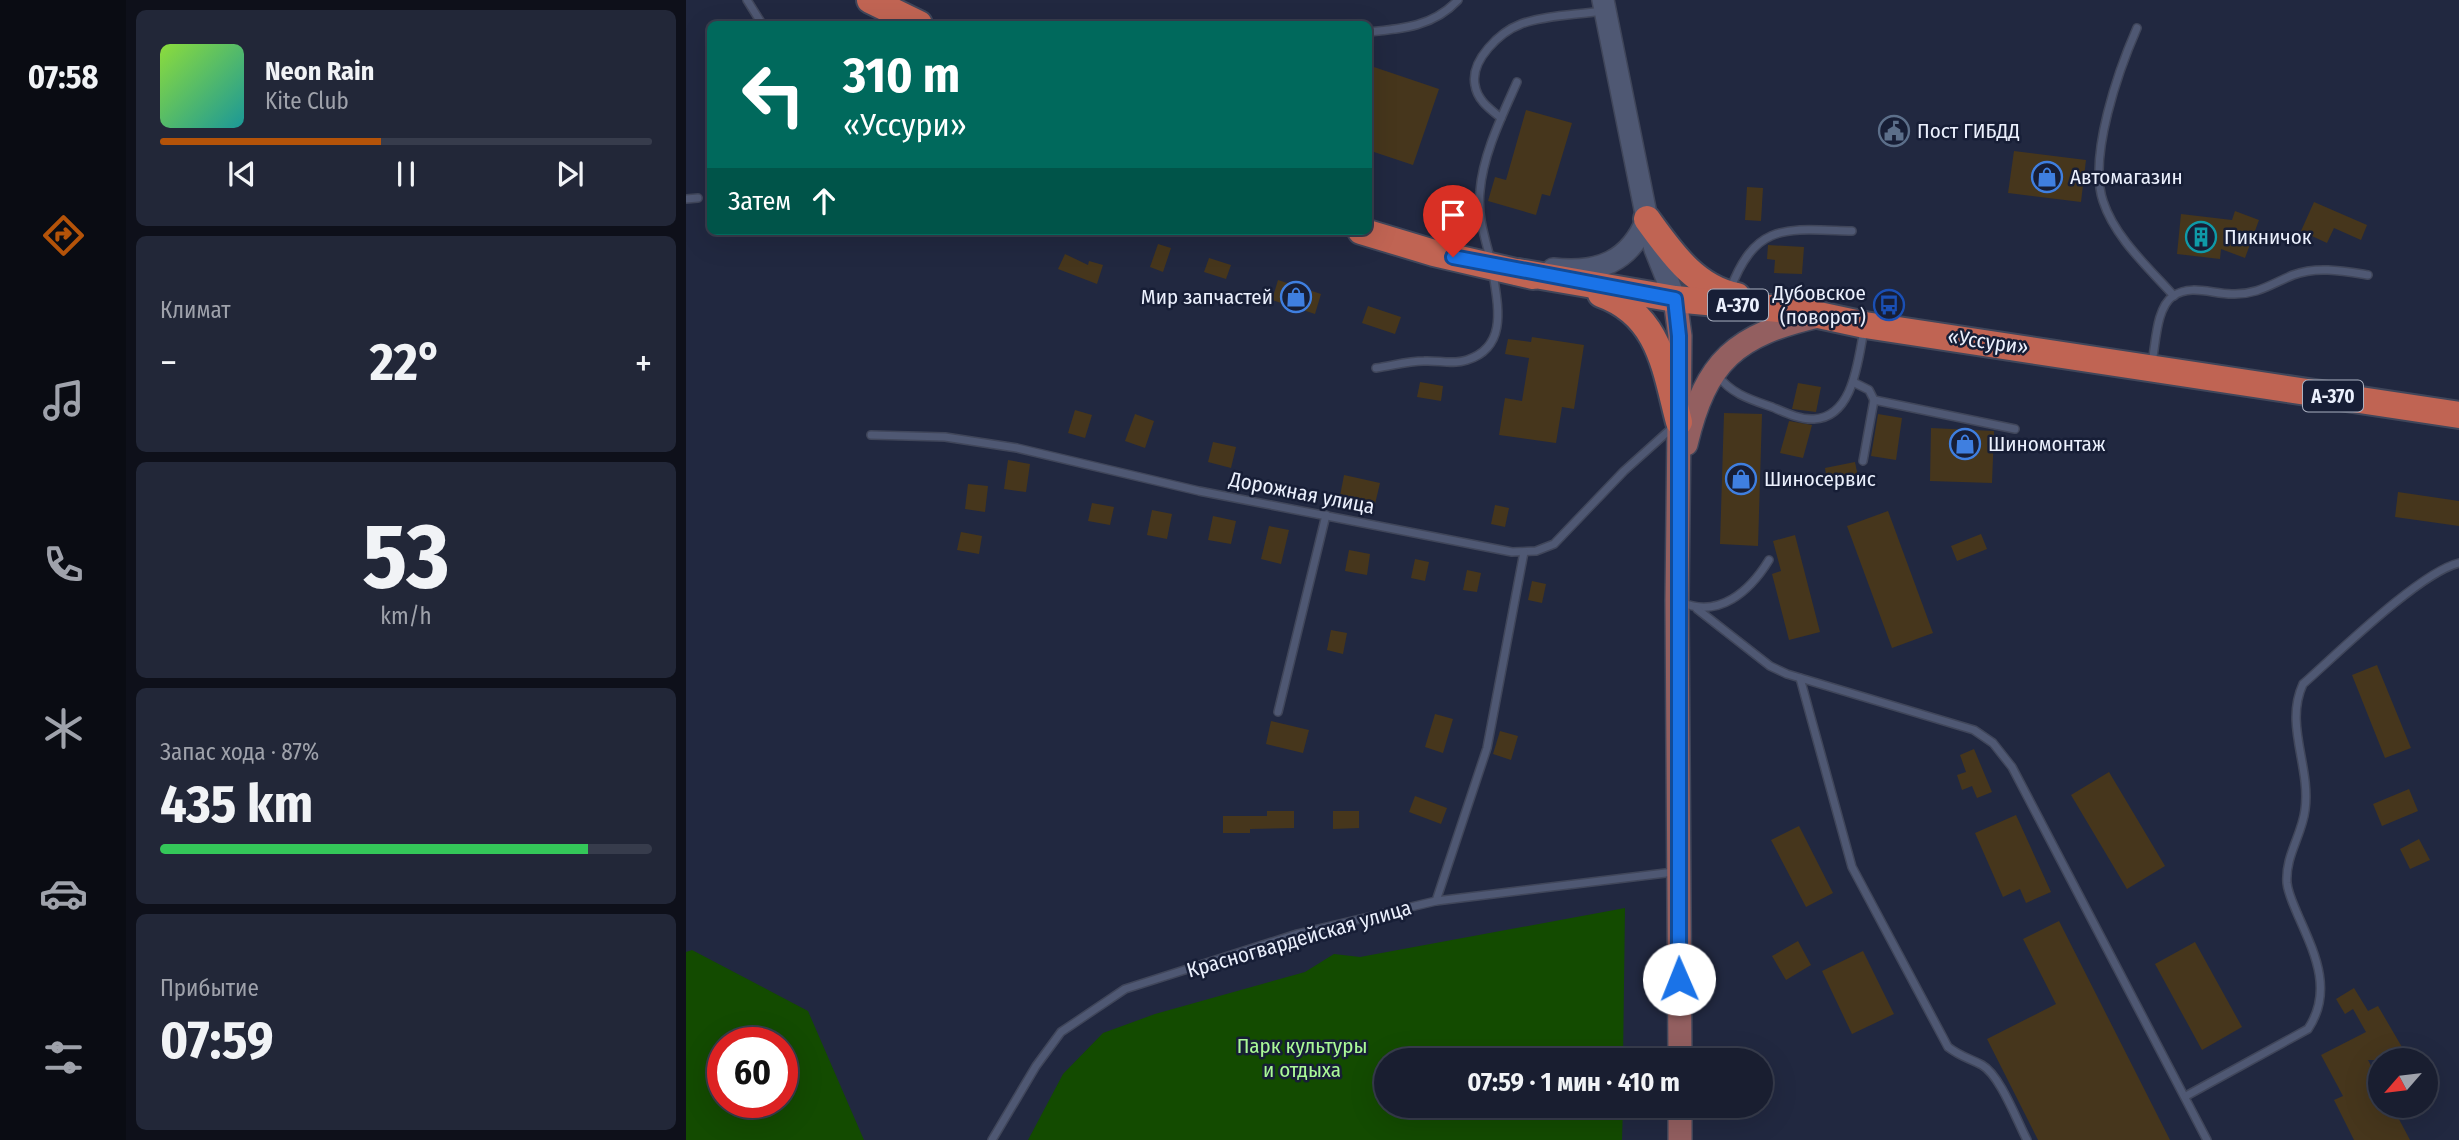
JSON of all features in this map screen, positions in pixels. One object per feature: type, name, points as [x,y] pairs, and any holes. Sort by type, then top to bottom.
[{"type":"highway","points":[[870,0],[913,21]]},
{"type":"highway","points":[[1647,219],[1694,276],[1729,294],[1810,313]]},
{"type":"highway","name":"А-370","points":[[1372,234],[1434,253],[1518,272]]},
{"type":"highway","points":[[1518,272],[1601,294],[1631,308],[1641,319],[1657,347],[1679,422]]},
{"type":"highway","name":"«Уссури»","points":[[1518,272],[1675,299],[1810,313],[1865,325],[2152,366],[2459,415]]},
{"type":"main road","points":[[1675,299],[1679,336],[1679,475],[1687,605],[1678,872],[1680,1048]]},
{"type":"main road","points":[[1679,475],[1689,431],[1714,371],[1727,354],[1749,338],[1810,313]]},
{"type":"main road","points":[[1680,1118],[1680,1140]]},
{"type":"street","points":[[1604,5],[1624,118],[1647,219],[1655,249],[1675,299]]},
{"type":"street","points":[[1492,265],[1563,270],[1610,263],[1636,243],[1647,219]]},
{"type":"lane","points":[[747,0],[760,21]]},
{"type":"lane","points":[[1372,32],[1410,27],[1436,19],[1458,0]]},
{"type":"lane","points":[[1501,118],[1485,106],[1474,85],[1479,64],[1497,38],[1535,20],[1604,5]]},
{"type":"lane","points":[[2137,28],[2117,75],[2100,163],[2099,182],[2103,202],[2115,226],[2175,296]]},
{"type":"lane","points":[[1376,368],[1424,360],[1466,360],[1481,354],[1493,343],[1499,327],[1492,265],[1481,224],[1479,192],[1501,118],[1517,82]]},
{"type":"lane","points":[[686,199],[698,198]]},
{"type":"lane","points":[[1729,294],[1745,256],[1755,243],[1803,230],[1852,231]]},
{"type":"lane","points":[[2152,366],[2164,306],[2175,296],[2191,289],[2232,294],[2252,293],[2308,271],[2336,270],[2368,275]]},
{"type":"lane","points":[[1714,371],[1726,386],[1740,396],[1814,419],[1836,410],[1853,382],[1865,325]]},
{"type":"lane","points":[[1853,382],[1869,390],[1874,400],[1863,461]]},
{"type":"lane","points":[[1874,400],[2015,429]]},
{"type":"lane","name":"Дорожная улица","points":[[871,435],[945,437],[1017,448],[1199,491],[1524,552],[1554,544],[1624,471],[1679,422]]},
{"type":"lane","points":[[1278,712],[1326,515]]},
{"type":"lane","points":[[1436,901],[1487,748],[1524,552]]},
{"type":"lane","points":[[1687,605],[1726,603],[1745,590],[1769,560]]},
{"type":"lane","points":[[2186,1096],[2308,1029],[2316,1017],[2323,990],[2312,950],[2287,883],[2288,862],[2305,810],[2303,757],[2294,718],[2295,701],[2303,684],[2394,605],[2424,582],[2459,563]]},
{"type":"lane","points":[[1687,605],[1770,666],[1800,678],[1974,730],[1993,743],[2012,767],[2207,1140]]},
{"type":"lane","points":[[1800,678],[1852,867],[1948,1047],[1965,1059],[1983,1065],[1995,1078],[2027,1140]]},
{"type":"lane","name":"Красногвардейская улица","points":[[992,1140],[1036,1066],[1061,1032],[1125,989],[1297,934],[1436,901],[1678,872]]},
{"type":"green space","name":"Парк культуры и отдыха","points":[[1625,908],[1623,1048],[1374,1048],[1374,1118],[1623,1118],[1622,1140],[1028,1140],[1063,1074],[1103,1033],[1155,1014],[1305,972],[1334,954],[1360,957]]},
{"type":"green space","points":[[692,950],[808,1011],[864,1140],[686,1140],[686,952]]},
{"type":"building","points":[[1372,66],[1439,89],[1413,165],[1372,151]]},
{"type":"building","points":[[1526,110],[1572,123],[1550,196],[1542,194],[1536,215],[1488,201],[1495,177],[1506,180]]},
{"type":"building","name":"Автомагазин","points":[[2014,151],[2086,160],[2081,202],[2008,193]]},
{"type":"building","points":[[1747,187],[1763,188],[1761,221],[1745,220]]},
{"type":"building","points":[[2314,202],[2367,225],[2361,240],[2334,228],[2327,243],[2301,231]]},
{"type":"building","name":"Пикничок","points":[[2235,211],[2259,220],[2245,258],[2221,249],[2220,259],[2177,254],[2181,214],[2232,220]]},
{"type":"building","points":[[1158,244],[1171,248],[1163,272],[1150,267]]},
{"type":"building","points":[[1768,245],[1804,247],[1802,274],[1774,273],[1775,260],[1767,259]]},
{"type":"building","points":[[1065,254],[1088,265],[1089,261],[1103,265],[1097,284],[1058,269]]},
{"type":"building","points":[[1209,258],[1231,265],[1226,279],[1204,272]]},
{"type":"building","name":"Мир запчастей","points":[[1278,280],[1321,294],[1315,314],[1272,300]]},
{"type":"building","points":[[1368,306],[1401,317],[1395,334],[1362,323]]},
{"type":"building","points":[[1532,337],[1584,345],[1574,409],[1562,407],[1556,443],[1499,435],[1505,398],[1522,401],[1529,358],[1505,354],[1508,339],[1531,342]]},
{"type":"building","points":[[1420,382],[1443,386],[1441,401],[1417,397]]},
{"type":"building","points":[[1798,383],[1821,387],[1816,412],[1792,409]]},
{"type":"building","points":[[1075,410],[1092,415],[1085,438],[1068,433]]},
{"type":"building","name":"Шиносервис","points":[[1724,413],[1762,414],[1758,546],[1720,544]]},
{"type":"building","points":[[1135,414],[1154,421],[1145,448],[1125,441]]},
{"type":"building","points":[[1878,414],[1902,418],[1896,460],[1871,456]]},
{"type":"building","points":[[1789,421],[1812,425],[1803,458],[1780,453]]},
{"type":"building","points":[[1931,428],[1994,431],[1992,483],[1930,481]]},
{"type":"building","points":[[1213,442],[1236,447],[1231,468],[1208,462]]},
{"type":"building","points":[[1008,460],[1030,464],[1026,492],[1004,489]]},
{"type":"building","points":[[1855,462],[1859,482],[1828,487],[1825,468]]},
{"type":"building","points":[[1344,475],[1380,483],[1375,504],[1340,496]]},
{"type":"building","points":[[968,484],[988,486],[985,512],[965,509]]},
{"type":"building","points":[[2398,492],[2459,501],[2459,526],[2395,517]]},
{"type":"building","points":[[1092,503],[1114,507],[1110,525],[1088,521]]},
{"type":"building","points":[[1495,505],[1509,508],[1505,527],[1491,524]]},
{"type":"building","points":[[1152,510],[1172,514],[1167,539],[1147,535]]},
{"type":"building","points":[[1888,511],[1933,633],[1892,648],[1847,526]]},
{"type":"building","points":[[1213,516],[1236,521],[1231,544],[1208,540]]},
{"type":"building","points":[[1269,526],[1289,530],[1281,564],[1261,559]]},
{"type":"building","points":[[961,532],[982,536],[979,554],[957,550]]},
{"type":"building","points":[[1981,534],[1987,549],[1957,561],[1951,546]]},
{"type":"building","points":[[1795,535],[1820,632],[1789,640],[1772,574],[1781,571],[1773,541]]},
{"type":"building","points":[[1349,550],[1370,554],[1367,575],[1345,571]]},
{"type":"building","points":[[1415,559],[1429,562],[1425,581],[1411,578]]},
{"type":"building","points":[[1467,570],[1481,573],[1477,592],[1463,590]]},
{"type":"building","points":[[1532,581],[1546,584],[1542,603],[1528,600]]},
{"type":"building","points":[[1331,630],[1347,633],[1343,654],[1327,650]]},
{"type":"building","points":[[2377,665],[2411,748],[2385,758],[2352,675]]},
{"type":"building","points":[[1435,714],[1453,719],[1443,753],[1425,747]]},
{"type":"building","points":[[1271,721],[1309,730],[1303,753],[1266,744]]},
{"type":"building","points":[[1500,731],[1518,736],[1511,760],[1493,754]]},
{"type":"building","points":[[1974,749],[1992,792],[1977,798],[1972,786],[1962,790],[1957,775],[1966,772],[1960,755]]},
{"type":"building","points":[[2109,772],[2165,866],[2127,889],[2071,795]]},
{"type":"building","points":[[2409,789],[2418,811],[2382,826],[2373,804]]},
{"type":"building","points":[[1415,796],[1447,808],[1441,824],[1409,812]]},
{"type":"building","points":[[1267,811],[1294,811],[1294,828],[1223,833],[1223,816],[1267,816]]},
{"type":"building","points":[[1333,811],[1359,811],[1359,828],[1333,829]]},
{"type":"building","points":[[2016,815],[2051,892],[2026,903],[2020,889],[2003,897],[1975,833]]},
{"type":"building","points":[[1799,826],[1833,893],[1806,907],[1771,840]]},
{"type":"building","points":[[2419,839],[2430,860],[2410,869],[2400,849]]},
{"type":"building","points":[[2059,921],[2170,1140],[2038,1140],[1987,1039],[2056,1004],[2023,939]]},
{"type":"building","points":[[1798,941],[1811,965],[1786,980],[1772,956]]},
{"type":"building","points":[[2195,942],[2242,1027],[2202,1050],[2155,964]]},
{"type":"building","points":[[1863,951],[1894,1014],[1852,1034],[1822,971]]},
{"type":"building","points":[[2354,988],[2368,1011],[2378,1006],[2402,1048],[2368,1048],[2368,1118],[2398,1118],[2410,1140],[2354,1140],[2334,1100],[2343,1096],[2321,1055],[2366,1032],[2353,1009],[2345,1014],[2336,999]]},
{"type":"place","name":"Пост ГИБДД","points":[[1894,131]]},
{"type":"place","name":"Автомагазин","points":[[2047,177]]},
{"type":"place","name":"Пикничок","points":[[2201,237]]},
{"type":"place","name":"Мир запчастей","points":[[1296,297]]},
{"type":"place","name":"Дубовское (поворот)","points":[[1889,305]]},
{"type":"place","name":"Шиномонтаж","points":[[1965,444]]},
{"type":"place","name":"Шиносервис","points":[[1741,479]]},
{"type":"route","points":[[1453,257],[1518,272],[1675,299],[1679,336],[1679,979]]}]
